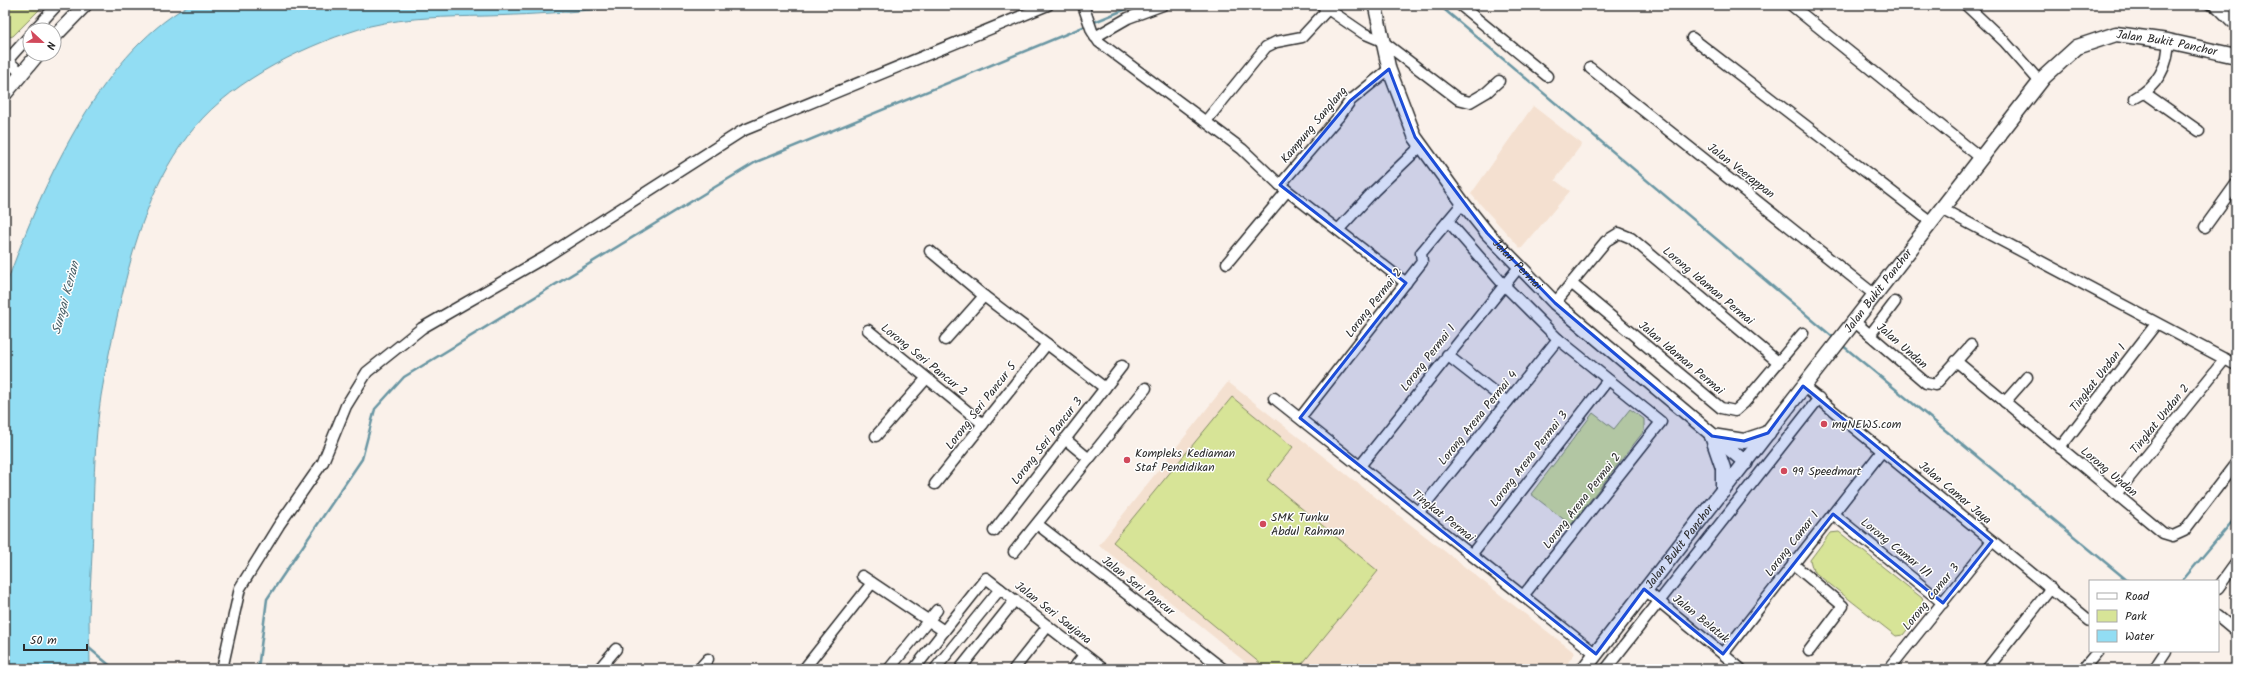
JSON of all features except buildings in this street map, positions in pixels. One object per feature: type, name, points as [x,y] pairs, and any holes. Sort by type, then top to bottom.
[{"type":"highway","points":[[2220,5],[2236,21]]},
{"type":"main road","name":"Jalan Bukit Panchor","points":[[1584,669],[1644,589],[1746,463],[1803,386],[1855,322],[2040,82],[2077,48],[2116,34],[2168,41],[2236,56]]},
{"type":"main road","points":[[1723,492],[1722,468],[1712,436],[1744,441],[1768,433]]},
{"type":"street","points":[[41,22],[57,5]]},
{"type":"street","points":[[62,29],[85,5]]},
{"type":"street","points":[[222,669],[240,588],[278,525],[323,462],[346,406],[367,372],[373,367],[422,328],[547,256],[742,131],[1048,5]]},
{"type":"street","points":[[1083,5],[1094,34],[1099,42],[1242,149],[1284,188],[1406,283]]},
{"type":"street","points":[[1094,34],[1128,18],[1163,5]]},
{"type":"street","name":"Jalan Permai","points":[[1376,5],[1382,41],[1389,69],[1415,137],[1487,233],[1555,303],[1746,463]]},
{"type":"street","points":[[1460,5],[1547,76]]},
{"type":"street","points":[[1790,5],[1981,158]]},
{"type":"street","points":[[1966,5],[2004,41],[2040,82]]},
{"type":"street","points":[[1206,121],[1266,48],[1276,42],[1302,37],[1325,7],[1362,33],[1382,41],[1458,100],[1470,102],[1488,92],[1499,81]]},
{"type":"street","points":[[1692,38],[1931,222]]},
{"type":"street","points":[[2135,98],[2145,93],[2166,64],[2168,41]]},
{"type":"street","points":[[21,73],[6,60],[22,43]]},
{"type":"street","points":[[5,94],[31,62]]},
{"type":"street","name":"Jalan Veerappan","points":[[1590,68],[1875,295]]},
{"type":"street","name":"Kampung Sanglang","points":[[1227,263],[1350,101],[1389,69]]},
{"type":"street","points":[[2145,93],[2199,131]]},
{"type":"street","points":[[1338,230],[1374,191],[1421,146]]},
{"type":"street","points":[[2205,227],[2236,184]]},
{"type":"street","name":"Lorong Permai 2","points":[[1300,418],[1422,262],[1421,253],[1463,203]]},
{"type":"street","points":[[1942,209],[2156,324],[2236,365]]},
{"type":"street","points":[[1448,221],[1504,284],[1558,339],[1608,380]]},
{"type":"street","name":"Lorong Idaman Permai","points":[[1571,283],[1606,242],[1619,233],[1631,238],[1778,362]]},
{"type":"street","points":[[930,251],[984,296],[1105,388]]},
{"type":"street","name":"Lorong Permai 1","points":[[1360,466],[1447,355],[1519,267]]},
{"type":"street","points":[[1555,303],[1571,283]]},
{"type":"street","name":"Jalan Idaman Permai","points":[[1571,283],[1721,408],[1734,411],[1803,333]]},
{"type":"street","points":[[945,340],[984,296]]},
{"type":"street","points":[[1870,335],[1895,302]]},
{"type":"street","name":"Jalan Undan","points":[[1855,322],[1926,383],[1935,385],[1956,361]]},
{"type":"street","name":"Tingkat Undan 1","points":[[2060,448],[2156,324]]},
{"type":"street","name":"Lorong Seri Pancur 2","points":[[868,330],[926,379],[983,424]]},
{"type":"street","name":"Lorong Arena Permai 4","points":[[1418,513],[1558,339]]},
{"type":"street","name":"Lorong Seri Pancur 5","points":[[936,484],[1047,344]]},
{"type":"street","points":[[1956,361],[1970,346]]},
{"type":"street","points":[[1447,355],[1507,402]]},
{"type":"street","name":"Tingkat Undan 2","points":[[2116,494],[2225,359]]},
{"type":"street","name":"Lorong Undan","points":[[1956,361],[2163,533],[2173,536],[2184,531],[2236,463]]},
{"type":"street","name":"Lorong Seri Pancur 3","points":[[994,531],[1122,366]]},
{"type":"street","points":[[2005,402],[2027,377]]},
{"type":"street","points":[[876,436],[926,379]]},
{"type":"street","name":"Lorong Arena Permai 2","points":[[1523,596],[1661,422],[1608,380]]},
{"type":"street","name":"Lorong Arena Permai 3","points":[[1470,555],[1608,380]]},
{"type":"street","name":"Jalan Camar Jaya","points":[[1803,386],[2089,620]]},
{"type":"street","points":[[1014,552],[1146,388]]},
{"type":"street","name":"Tingkat Permai","points":[[1274,398],[1596,654]]},
{"type":"street","name":"Jalan Bukit Panchor","points":[[1606,669],[1819,398]]},
{"type":"street","points":[[1065,439],[1089,459]]},
{"type":"street","name":"Lorong Camar 1","points":[[1722,654],[1883,450]]},
{"type":"street","name":"Lorong Camar 1/1","points":[[1832,514],[1942,603]]},
{"type":"street","name":"Jalan Seri Pancur","points":[[1037,524],[1222,669]]},
{"type":"street","name":"Lorong Camar 3","points":[[1889,669],[1992,541]]},
{"type":"street","points":[[2219,587],[2236,563]]},
{"type":"street","points":[[1793,564],[1843,606],[1809,651]]},
{"type":"street","points":[[862,576],[927,622],[944,632],[914,669]]},
{"type":"street","name":"Jalan Seri Saujana","points":[[944,632],[986,578],[1103,669]]},
{"type":"street","points":[[804,669],[872,583]]},
{"type":"street","points":[[1987,669],[2051,588]]},
{"type":"street","points":[[935,669],[1000,589]]},
{"type":"street","name":"Jalan Belatuk","points":[[1644,589],[1741,669]]},
{"type":"street","points":[[960,669],[1015,600]]},
{"type":"street","points":[[889,669],[937,610]]},
{"type":"street","points":[[2219,617],[2236,631]]},
{"type":"street","points":[[1014,669],[1048,626]]},
{"type":"street","points":[[603,667],[616,649]]},
{"type":"street","points":[[2084,669],[2097,652]]},
{"type":"street","points":[[2154,669],[2165,652]]},
{"type":"street","points":[[1073,669],[1084,655]]},
{"type":"street","points":[[699,669],[708,659]]},
{"type":"highlighted area","points":[[1389,69],[1415,137],[1487,233],[1555,303],[1712,436],[1744,441],[1768,433],[1803,386],[1992,541],[1943,603],[1833,514],[1723,654],[1644,589],[1596,654],[1300,418],[1406,283],[1280,185],[1350,101]]},
{"type":"shaded area","points":[[1533,106],[1582,144],[1555,180],[1570,191],[1521,249],[1471,194]]},
{"type":"shaded area","name":"SMK Tunku Abdul Rahman","points":[[1228,382],[1575,653],[1563,669],[1254,669],[1099,545]]},
{"type":"green space","points":[[5,5],[44,5],[27,22],[22,22],[22,27],[13,36],[5,38]]},
{"type":"green space","points":[[1232,397],[1293,447],[1267,480],[1378,571],[1298,669],[1267,669],[1113,542]]},
{"type":"green space","points":[[1630,409],[1644,419],[1644,431],[1571,525],[1531,494],[1593,413],[1614,429]]},
{"type":"green space","points":[[1839,532],[1922,598],[1925,607],[1903,635],[1896,636],[1813,571],[1810,560],[1830,533]]},
{"type":"water","name":"Sungai Kerian","points":[[189,5],[647,5],[546,13],[427,18],[370,26],[323,42],[275,64],[230,93],[211,110],[180,146],[157,188],[147,211],[132,257],[112,339],[101,396],[96,441],[89,617],[90,669],[5,669],[5,288],[35,211],[54,170],[75,130],[99,92],[126,58],[156,28]]},
{"type":"waterway","points":[[1092,23],[1136,5]]},
{"type":"waterway","points":[[1439,5],[1835,339]]},
{"type":"waterway","points":[[258,669],[267,599],[362,459],[375,409],[404,377],[756,162],[1088,25]]},
{"type":"waterway","points":[[1842,345],[2127,580]]},
{"type":"waterway","points":[[2183,580],[2236,517]]},
{"type":"waterway","points":[[89,648],[114,669]]},
{"type":"railway","points":[[2199,5],[2236,19]]},
{"type":"place","name":"myNEWS.com","points":[[1824,424]]},
{"type":"place","name":"Kompleks Kediaman Staf Pendidikan","points":[[1127,460]]},
{"type":"place","name":"99 Speedmart","points":[[1784,471]]},
{"type":"place","name":"SMK Tunku Abdul Rahman","points":[[1263,524]]}]
